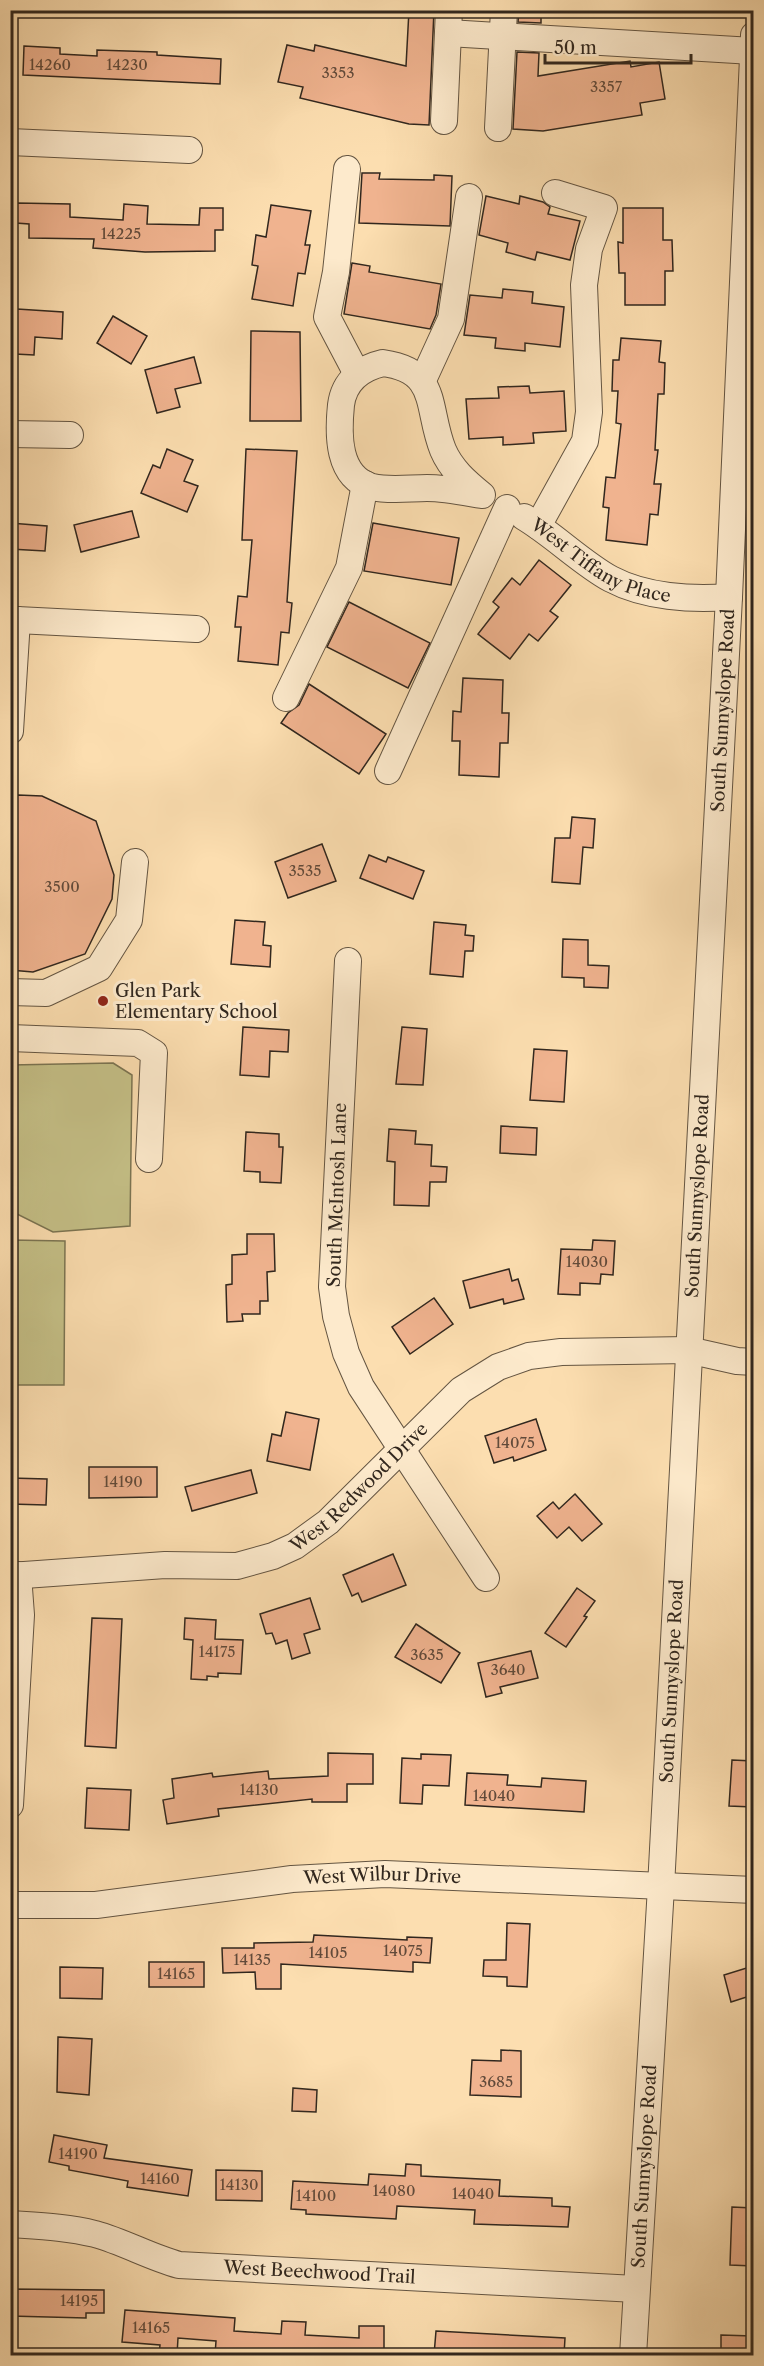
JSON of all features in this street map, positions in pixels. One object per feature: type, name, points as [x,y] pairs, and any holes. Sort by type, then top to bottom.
[{"type":"street","points":[[498,128],[504,10]]},
{"type":"street","points":[[444,121],[449,22],[503,36],[753,43]]},
{"type":"street","name":"South Sunnyslope Road","points":[[633,2355],[661,1887],[729,597],[750,177],[753,43]]},
{"type":"street","points":[[10,142],[189,150]]},
{"type":"street","points":[[347,169],[336,272],[327,316],[357,374]]},
{"type":"street","points":[[538,526],[585,441],[589,412],[584,285],[589,249],[604,208],[555,193]]},
{"type":"street","points":[[286,698],[349,568],[365,484],[348,471],[341,444],[343,393],[357,374],[383,363],[412,371],[423,380],[451,319],[469,197]]},
{"type":"street","name":"West Tiffany Place","points":[[423,380],[429,390],[443,450],[451,466],[482,495],[538,526],[610,579],[640,590],[709,599],[729,597]]},
{"type":"street","points":[[10,434],[70,435]]},
{"type":"street","name":"West Tiffany Place","points":[[365,484],[374,488],[429,488],[482,495]]},
{"type":"street","points":[[388,771],[507,508]]},
{"type":"street","points":[[10,731],[14,620],[196,629]]},
{"type":"street","points":[[10,992],[46,993],[99,968],[129,920],[135,862]]},
{"type":"street","name":"South McIntosh Lane","points":[[348,961],[332,1287],[336,1316],[346,1353],[361,1387],[486,1578]]},
{"type":"street","points":[[10,1038],[138,1043],[148,1047],[153,1053],[149,1159]]},
{"type":"street","name":"West Redwood Drive","points":[[14,1575],[165,1565],[216,1567],[254,1563],[308,1538],[328,1522],[461,1390],[498,1367],[529,1356],[561,1352],[688,1350],[737,1361],[753,1362]]},
{"type":"street","points":[[10,1805],[21,1615],[14,1575]]},
{"type":"street","name":"West Wilbur Drive","points":[[10,1905],[96,1905],[292,1879],[385,1874],[753,1890]]},
{"type":"street","name":"West Beechwood Trail","points":[[10,2224],[65,2227],[96,2234],[156,2259],[179,2265],[636,2289]]},
{"type":"shaded area","points":[[113,1063],[132,1075],[130,1226],[53,1232],[11,1211],[11,1065]]},
{"type":"shaded area","points":[[11,1240],[65,1241],[64,1385],[11,1385]]},
{"type":"building","points":[[409,10],[434,10],[429,125],[409,124],[300,98],[303,87],[278,82],[287,45],[314,51],[315,45],[406,66]]},
{"type":"building","points":[[519,10],[541,10],[541,23],[518,22]]},
{"type":"building","points":[[24,46],[60,48],[60,54],[97,56],[97,50],[157,52],[157,55],[221,59],[220,84],[23,75]]},
{"type":"building","points":[[517,52],[539,53],[538,76],[630,61],[631,67],[659,62],[665,99],[640,103],[642,115],[543,131],[513,129]]},
{"type":"building","points":[[362,173],[380,173],[379,179],[434,180],[434,175],[452,176],[450,226],[359,223]]},
{"type":"building","points":[[486,196],[519,204],[520,196],[543,202],[550,207],[548,214],[580,221],[570,260],[537,252],[535,260],[506,252],[508,243],[479,235]]},
{"type":"building","points":[[17,203],[70,204],[70,217],[123,220],[124,204],[148,206],[147,224],[199,225],[200,208],[223,208],[223,230],[215,230],[215,251],[145,252],[93,248],[94,239],[29,238],[29,224],[16,223]]},
{"type":"building","points":[[271,205],[311,211],[305,245],[310,245],[305,274],[298,273],[293,306],[252,299],[258,266],[252,265],[256,235],[266,237]]},
{"type":"building","points":[[623,208],[663,208],[663,240],[672,240],[673,271],[665,271],[665,305],[625,305],[625,273],[619,273],[618,242],[623,243]]},
{"type":"building","points":[[352,263],[370,266],[369,272],[441,284],[436,315],[430,329],[344,314]]},
{"type":"building","points":[[503,289],[533,292],[532,303],[564,307],[560,347],[525,343],[525,351],[495,348],[496,338],[464,335],[470,295],[502,298]]},
{"type":"building","points":[[17,309],[63,312],[62,339],[35,337],[34,355],[15,354]]},
{"type":"building","points":[[113,316],[147,336],[131,364],[97,343]]},
{"type":"building","points":[[251,331],[300,332],[301,421],[250,421]]},
{"type":"building","points":[[621,338],[661,341],[659,362],[665,363],[664,394],[658,394],[655,450],[658,450],[654,484],[661,484],[658,515],[650,514],[647,545],[606,540],[609,508],[603,507],[606,477],[615,478],[621,424],[616,423],[618,391],[612,391],[613,360],[619,360]]},
{"type":"building","points":[[194,357],[201,383],[175,389],[180,407],[157,413],[145,370]]},
{"type":"building","points":[[529,386],[530,393],[564,391],[566,431],[533,433],[534,443],[503,445],[503,437],[469,439],[466,399],[499,398],[498,387]]},
{"type":"building","points":[[167,449],[193,460],[184,481],[198,486],[187,512],[141,493],[153,465],[160,468]]},
{"type":"building","points":[[246,449],[297,451],[287,602],[292,603],[289,633],[281,632],[278,665],[238,661],[241,627],[235,627],[238,596],[247,597],[252,540],[242,540]]},
{"type":"building","points":[[132,511],[139,537],[81,552],[74,525]]},
{"type":"building","points":[[10,523],[47,526],[45,551],[10,549]]},
{"type":"building","points":[[373,523],[459,538],[451,585],[364,571]]},
{"type":"building","points":[[539,560],[571,585],[550,611],[558,617],[538,641],[529,634],[510,659],[478,634],[499,607],[493,602],[512,578],[520,585]]},
{"type":"building","points":[[349,602],[430,643],[408,688],[327,647]]},
{"type":"building","points":[[463,678],[503,680],[502,713],[509,713],[508,743],[500,743],[499,777],[459,775],[460,741],[452,741],[453,711],[461,712]]},
{"type":"building","points":[[309,684],[386,734],[359,774],[281,723],[288,713],[299,705]]},
{"type":"building","points":[[42,796],[96,821],[114,875],[112,899],[85,954],[33,972],[10,970],[10,797]]},
{"type":"building","points":[[572,817],[595,819],[593,848],[583,847],[580,884],[552,882],[555,838],[570,838]]},
{"type":"building","points":[[322,844],[336,881],[288,898],[275,862]]},
{"type":"building","points":[[369,855],[386,862],[388,857],[424,871],[413,899],[360,878]]},
{"type":"building","points":[[235,920],[265,922],[263,945],[271,946],[270,967],[231,964]]},
{"type":"building","points":[[434,922],[466,925],[465,935],[474,936],[473,951],[465,951],[463,977],[430,974]]},
{"type":"building","points":[[563,939],[588,940],[588,965],[609,966],[608,988],[584,987],[584,978],[562,977]]},
{"type":"building","points":[[243,1027],[289,1030],[288,1052],[270,1051],[269,1077],[240,1075]]},
{"type":"building","points":[[402,1027],[427,1029],[423,1085],[396,1084]]},
{"type":"building","points":[[534,1049],[567,1051],[564,1102],[530,1100]]},
{"type":"building","points":[[501,1126],[537,1128],[536,1155],[500,1153]]},
{"type":"building","points":[[389,1129],[416,1131],[415,1144],[432,1145],[431,1166],[447,1167],[446,1182],[430,1182],[429,1206],[394,1205],[395,1162],[387,1161]]},
{"type":"building","points":[[246,1132],[279,1134],[279,1147],[283,1147],[281,1183],[260,1182],[260,1172],[244,1171]]},
{"type":"building","points":[[247,1234],[274,1234],[275,1271],[267,1272],[268,1301],[260,1301],[260,1314],[242,1314],[243,1321],[227,1322],[226,1285],[232,1284],[232,1255],[247,1254]]},
{"type":"building","points":[[593,1240],[615,1241],[613,1275],[601,1274],[600,1284],[580,1283],[580,1295],[558,1294],[561,1249],[592,1250]]},
{"type":"building","points":[[509,1269],[512,1281],[518,1279],[524,1299],[504,1304],[503,1299],[470,1308],[463,1281]]},
{"type":"building","points":[[434,1298],[453,1324],[410,1354],[392,1327]]},
{"type":"building","points":[[286,1412],[319,1419],[310,1470],[267,1461],[272,1434],[281,1436]]},
{"type":"building","points":[[536,1419],[546,1450],[514,1461],[513,1457],[494,1463],[485,1436]]},
{"type":"building","points":[[89,1467],[157,1467],[157,1497],[89,1498]]},
{"type":"building","points":[[251,1470],[257,1493],[192,1511],[185,1487]]},
{"type":"building","points":[[10,1478],[47,1479],[46,1505],[10,1504]]},
{"type":"building","points":[[575,1494],[602,1524],[582,1541],[569,1527],[557,1538],[537,1516],[553,1502],[559,1509]]},
{"type":"building","points":[[393,1554],[406,1585],[362,1602],[358,1593],[352,1596],[343,1575]]},
{"type":"building","points":[[577,1588],[595,1601],[566,1647],[545,1633]]},
{"type":"building","points":[[310,1598],[320,1629],[304,1634],[310,1653],[292,1659],[287,1640],[276,1644],[272,1633],[266,1634],[260,1614]]},
{"type":"building","points":[[92,1618],[122,1619],[116,1748],[85,1746]]},
{"type":"building","points":[[185,1618],[216,1620],[215,1639],[243,1640],[241,1674],[218,1673],[218,1677],[207,1676],[207,1680],[191,1679],[193,1640],[184,1639]]},
{"type":"building","points":[[416,1624],[460,1653],[441,1683],[395,1657]]},
{"type":"building","points":[[531,1651],[538,1678],[500,1687],[502,1693],[486,1697],[478,1663]]},
{"type":"building","points":[[328,1753],[373,1754],[373,1784],[347,1784],[347,1802],[312,1802],[312,1799],[218,1809],[219,1816],[167,1824],[163,1800],[174,1798],[172,1779],[212,1773],[213,1777],[268,1771],[269,1779],[328,1776]]},
{"type":"building","points":[[421,1754],[451,1755],[449,1786],[423,1785],[422,1804],[400,1803],[402,1758],[421,1759]]},
{"type":"building","points":[[732,1760],[753,1761],[753,1807],[729,1806]]},
{"type":"building","points":[[467,1773],[508,1775],[507,1785],[541,1787],[542,1778],[586,1781],[584,1812],[465,1805]]},
{"type":"building","points":[[87,1788],[131,1790],[129,1830],[85,1828]]},
{"type":"building","points":[[507,1923],[530,1924],[527,1987],[507,1986],[507,1977],[483,1976],[484,1960],[506,1960]]},
{"type":"building","points":[[314,1935],[407,1940],[407,1937],[432,1938],[430,1963],[413,1962],[413,1972],[281,1964],[281,1989],[256,1989],[255,1972],[223,1973],[222,1948],[254,1948],[254,1943],[313,1942]]},
{"type":"building","points":[[149,1962],[204,1962],[204,1987],[149,1987]]},
{"type":"building","points":[[753,1966],[753,1995],[731,2002],[724,1975]]},
{"type":"building","points":[[60,1967],[103,1968],[102,1999],[60,1998]]},
{"type":"building","points":[[58,2037],[92,2039],[89,2095],[57,2092]]},
{"type":"building","points":[[501,2050],[521,2051],[521,2097],[470,2095],[472,2060],[501,2061]]},
{"type":"building","points":[[293,2088],[317,2090],[316,2112],[292,2111]]},
{"type":"building","points":[[54,2135],[107,2145],[104,2158],[192,2170],[188,2196],[127,2187],[128,2181],[69,2170],[69,2166],[49,2162]]},
{"type":"building","points":[[406,2164],[421,2165],[421,2176],[500,2180],[499,2196],[552,2198],[552,2206],[570,2207],[568,2227],[474,2224],[475,2210],[397,2206],[396,2219],[306,2214],[306,2210],[291,2209],[293,2181],[368,2185],[369,2174],[405,2176]]},
{"type":"building","points":[[216,2170],[262,2171],[262,2201],[216,2200]]},
{"type":"building","points":[[732,2207],[753,2208],[753,2266],[730,2265]]},
{"type":"building","points":[[10,2289],[104,2290],[104,2313],[86,2313],[86,2318],[10,2316]]},
{"type":"building","points":[[125,2310],[235,2318],[234,2331],[281,2334],[282,2321],[306,2322],[305,2335],[359,2338],[359,2326],[384,2326],[384,2355],[215,2355],[216,2341],[178,2338],[177,2355],[159,2355],[160,2345],[122,2342]]},
{"type":"building","points":[[436,2331],[565,2338],[564,2355],[434,2355]]},
{"type":"building","points":[[721,2335],[752,2336],[752,2355],[721,2355]]},
{"type":"place","name":"Glen Park Elementary School","points":[[103,1001]]}]
